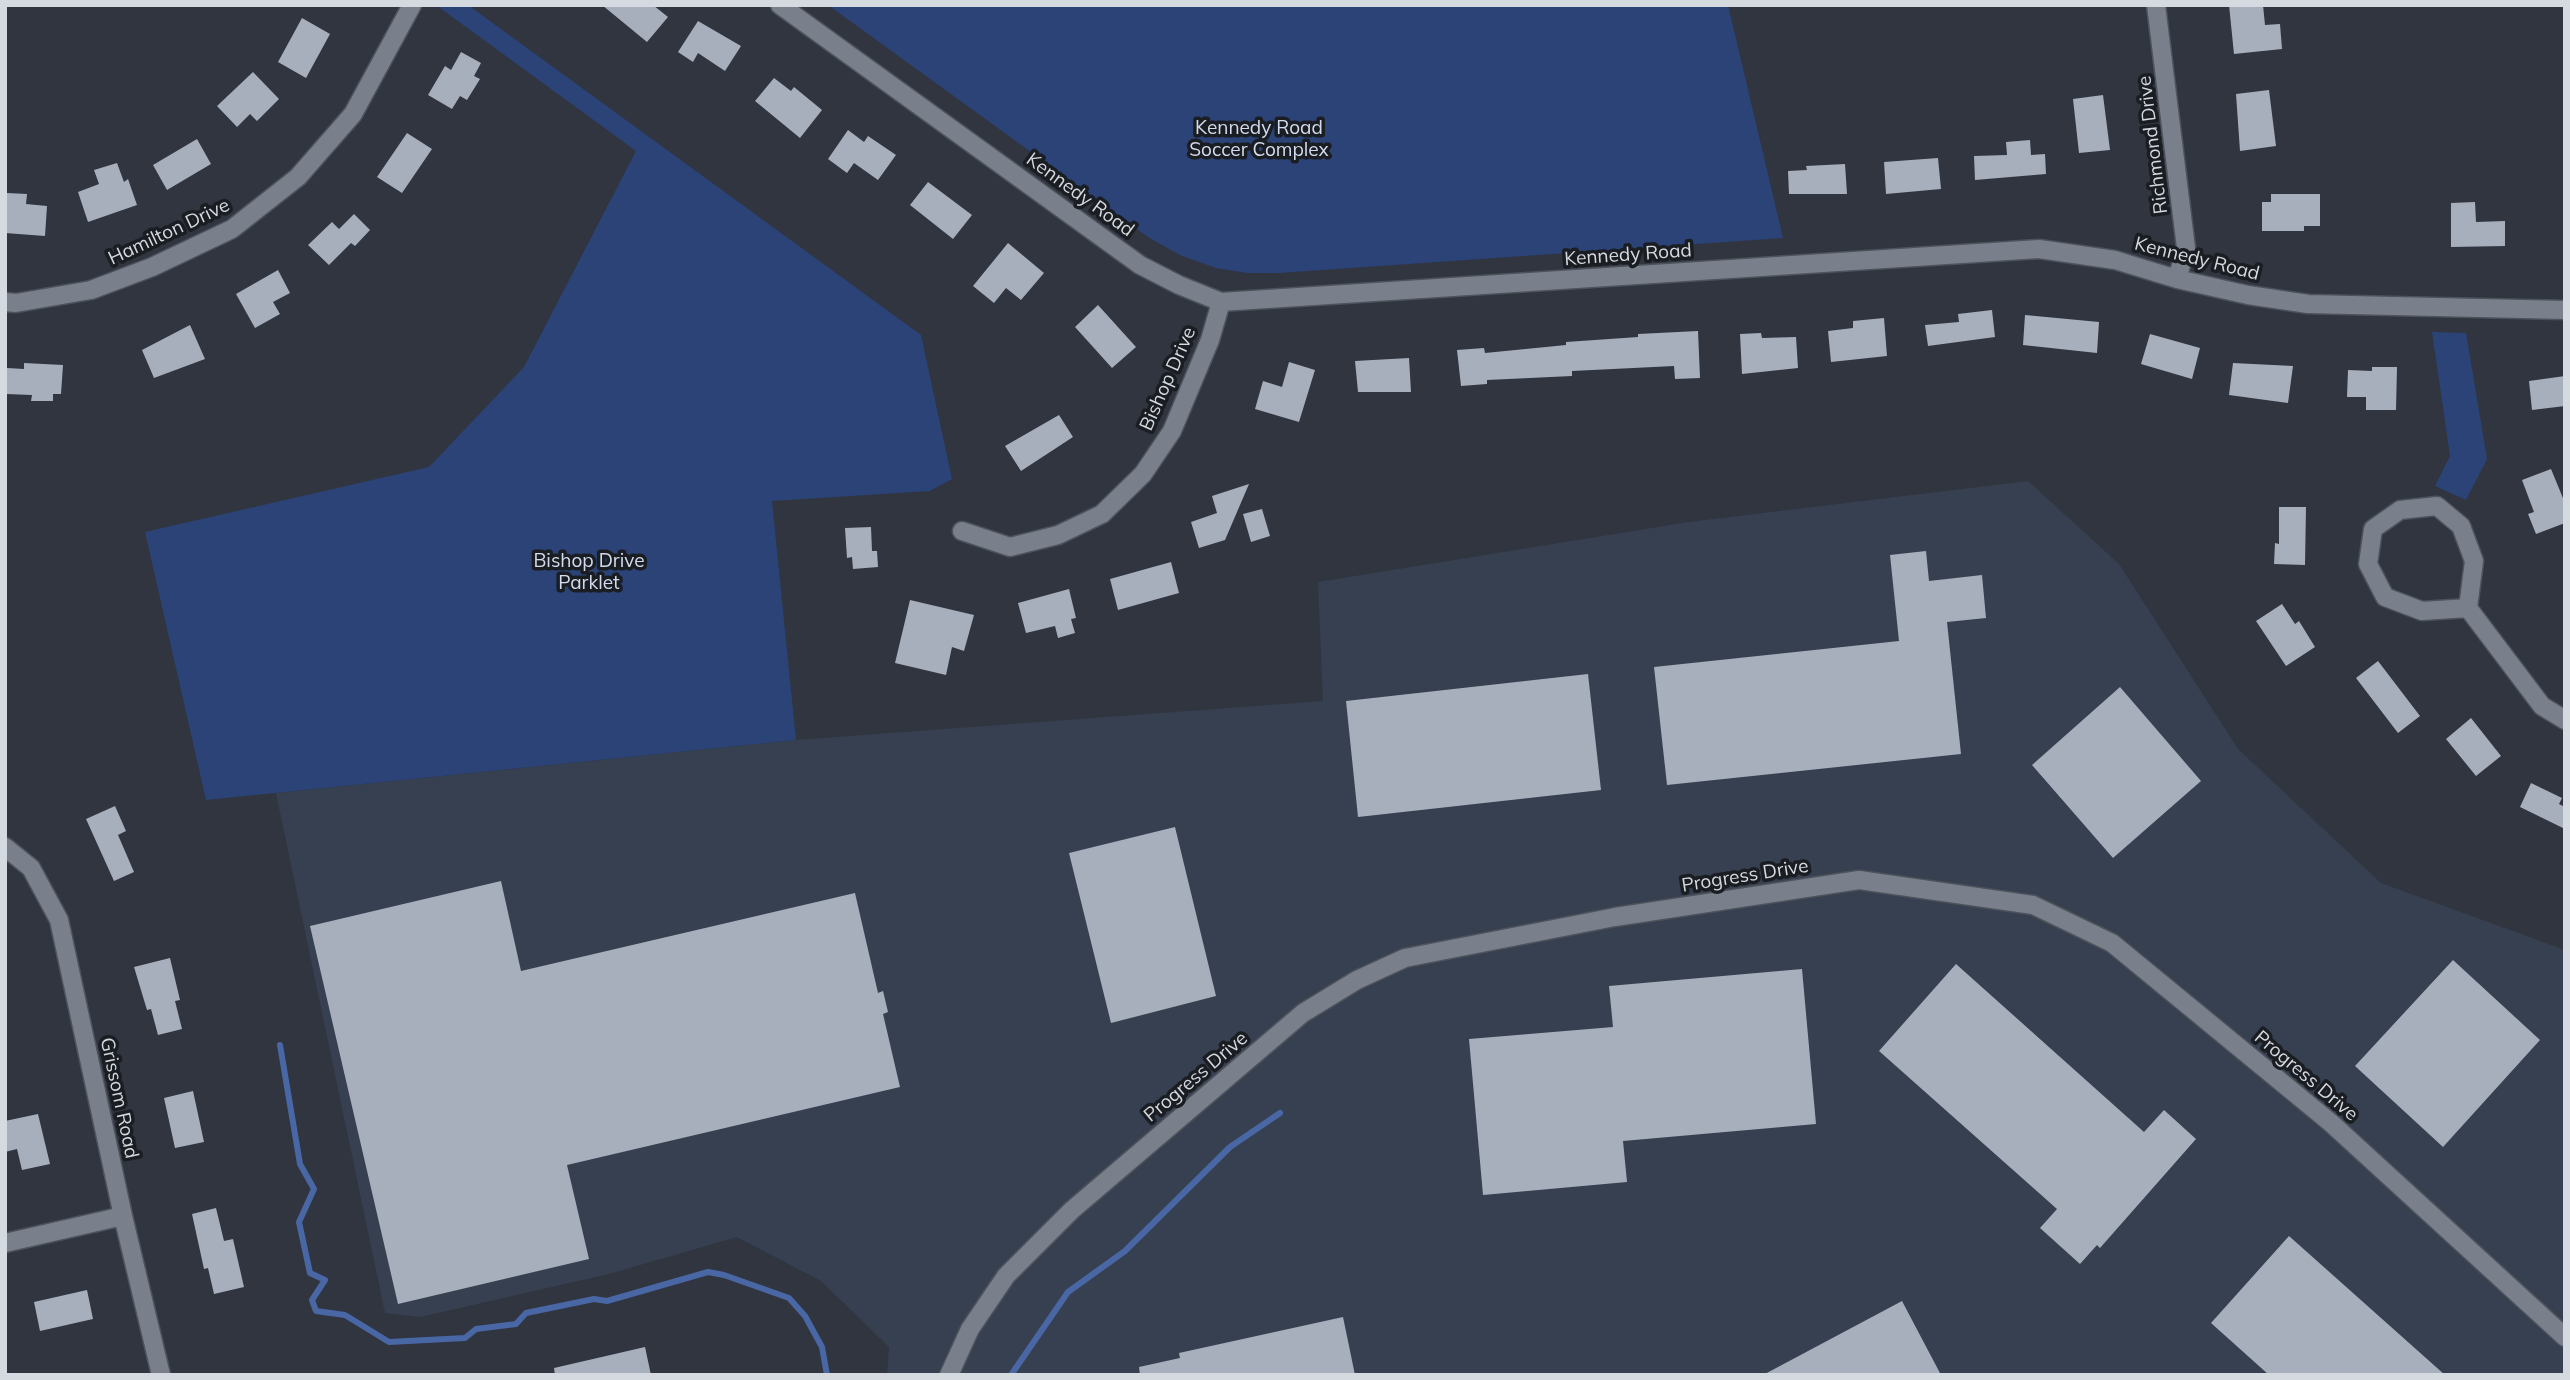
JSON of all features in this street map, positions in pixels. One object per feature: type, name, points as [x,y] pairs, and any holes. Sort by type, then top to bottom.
[{"type":"street","name":"Hamilton Drive","points":[[5,302],[16,303],[91,290],[152,267],[232,229],[298,177],[353,114],[412,5]]},
{"type":"street","name":"Kennedy Road","points":[[780,5],[1140,265],[1221,302],[2039,249],[2115,260],[2177,279],[2248,295],[2308,304],[2565,310]]},
{"type":"street","name":"Richmond Drive","points":[[2156,5],[2186,248],[2177,279]]},
{"type":"street","name":"Bishop Drive","points":[[962,531],[1010,547],[1058,535],[1102,514],[1143,474],[1172,431],[1210,340],[1221,302]]},
{"type":"street","points":[[2468,608],[2423,611],[2385,597],[2368,564],[2373,529],[2400,510],[2437,506],[2461,526],[2474,561],[2468,608],[2542,706],[2565,720]]},
{"type":"street","name":"Grissom Road","points":[[5,847],[31,868],[59,920],[123,1216],[161,1375]]},
{"type":"street","name":"Progress Drive","points":[[949,1375],[970,1329],[1006,1276],[1072,1210],[1303,1013],[1357,980],[1418,956],[1615,918],[1859,880],[2033,905],[2112,943],[2331,1123],[2565,1337]]},
{"type":"street","points":[[5,1243],[123,1216]]},
{"type":"shaded area","points":[[2028,481],[2119,564],[2238,749],[2381,883],[2565,950],[2565,1375],[887,1375],[889,1347],[821,1281],[737,1237],[609,1274],[420,1317],[385,1313],[276,793],[796,740],[1323,701],[1318,582],[1689,522]]},
{"type":"green space","name":"Bishop Drive Parklet","points":[[441,5],[468,5],[921,335],[952,479],[930,491],[772,501],[796,740],[206,800],[145,532],[429,467],[524,367],[636,151],[440,8]]},
{"type":"green space","name":"Kennedy Road Soccer Complex","points":[[828,5],[1728,5],[1783,238],[1279,273],[1247,273],[1216,268],[1182,256],[1151,239]]},
{"type":"green space","points":[[2432,332],[2466,333],[2487,459],[2466,500],[2435,486],[2450,456]]},
{"type":"building","points":[[602,5],[653,5],[668,17],[647,42]]},
{"type":"building","points":[[2229,5],[2263,5],[2265,25],[2280,24],[2282,49],[2234,54]]},
{"type":"building","points":[[302,18],[330,34],[306,78],[278,62]]},
{"type":"building","points":[[698,21],[741,46],[725,71],[698,53],[693,62],[678,52]]},
{"type":"building","points":[[461,52],[481,63],[474,76],[480,79],[467,100],[460,96],[452,109],[428,95],[445,66],[451,70]]},
{"type":"building","points":[[253,72],[279,99],[257,121],[250,114],[237,127],[217,106]]},
{"type":"building","points":[[774,78],[791,91],[794,87],[822,110],[800,138],[755,101]]},
{"type":"building","points":[[2269,90],[2276,146],[2240,151],[2236,94]]},
{"type":"building","points":[[2103,95],[2110,150],[2079,153],[2073,99]]},
{"type":"building","points":[[848,130],[864,142],[868,136],[896,155],[878,180],[854,163],[847,173],[828,159]]},
{"type":"building","points":[[407,133],[432,149],[402,193],[377,177]]},
{"type":"building","points":[[197,139],[211,164],[167,190],[153,165]]},
{"type":"building","points":[[2030,140],[2031,155],[2045,154],[2046,174],[1975,180],[1974,156],[2007,155],[2006,142]]},
{"type":"building","points":[[1938,158],[1941,189],[1886,194],[1884,162]]},
{"type":"building","points":[[117,163],[124,182],[128,179],[137,205],[88,222],[78,192],[99,184],[94,170]]},
{"type":"building","points":[[1845,164],[1847,194],[1789,194],[1788,171],[1807,170],[1806,166]]},
{"type":"building","points":[[928,182],[972,215],[953,239],[910,205]]},
{"type":"building","points":[[7,193],[27,194],[26,204],[47,206],[45,236],[5,233]]},
{"type":"building","points":[[2271,194],[2320,194],[2320,226],[2304,226],[2304,231],[2262,231],[2262,202],[2271,202]]},
{"type":"building","points":[[2475,202],[2476,222],[2505,221],[2505,246],[2451,247],[2451,203]]},
{"type":"building","points":[[354,214],[370,230],[355,246],[351,243],[329,265],[308,245],[332,222],[339,229]]},
{"type":"building","points":[[1008,243],[1044,273],[1021,300],[1006,288],[994,303],[973,286]]},
{"type":"building","points":[[278,270],[290,293],[273,302],[280,314],[255,328],[236,294]]},
{"type":"building","points":[[1098,305],[1136,347],[1112,368],[1075,327]]},
{"type":"building","points":[[1992,310],[1995,337],[1928,346],[1925,325],[1959,322],[1958,314]]},
{"type":"building","points":[[2025,315],[2099,322],[2097,353],[2023,345]]},
{"type":"building","points":[[1884,318],[1887,356],[1831,362],[1828,331],[1853,328],[1853,321]]},
{"type":"building","points":[[190,325],[205,359],[154,378],[142,350]]},
{"type":"building","points":[[1698,331],[1700,378],[1675,379],[1674,366],[1572,371],[1572,376],[1487,380],[1487,384],[1461,386],[1457,350],[1484,348],[1485,353],[1566,345],[1566,342],[1638,337],[1638,334]]},
{"type":"building","points":[[1761,333],[1762,338],[1796,337],[1798,368],[1742,374],[1740,334]]},
{"type":"building","points":[[2150,334],[2200,348],[2192,379],[2141,364]]},
{"type":"building","points":[[1409,358],[1411,392],[1358,392],[1355,361]]},
{"type":"building","points":[[1289,362],[1315,370],[1299,422],[1255,409],[1263,381],[1282,387]]},
{"type":"building","points":[[24,363],[63,365],[61,394],[53,394],[53,401],[31,401],[32,395],[6,394],[7,368],[24,369]]},
{"type":"building","points":[[2233,363],[2293,366],[2288,403],[2229,395]]},
{"type":"building","points":[[2372,367],[2397,367],[2396,410],[2366,410],[2366,397],[2347,397],[2348,370],[2372,371]]},
{"type":"building","points":[[2565,376],[2565,406],[2532,410],[2529,381]]},
{"type":"building","points":[[1059,415],[1073,437],[1021,471],[1005,446]]},
{"type":"building","points":[[2551,469],[2565,503],[2565,523],[2536,534],[2528,514],[2534,512],[2522,480]]},
{"type":"building","points":[[1249,484],[1225,540],[1199,548],[1191,522],[1217,513],[1212,496]]},
{"type":"building","points":[[2279,507],[2306,507],[2305,565],[2274,564],[2275,543],[2279,544]]},
{"type":"building","points":[[1262,509],[1270,536],[1251,542],[1243,514]]},
{"type":"building","points":[[871,527],[872,551],[877,551],[878,567],[853,569],[852,557],[847,558],[845,528]]},
{"type":"building","points":[[1926,551],[1929,581],[1982,575],[1986,618],[1947,622],[1961,754],[1667,785],[1654,667],[1899,641],[1890,555]]},
{"type":"building","points":[[1171,562],[1179,593],[1118,610],[1110,579]]},
{"type":"building","points":[[1069,589],[1076,618],[1071,619],[1075,633],[1058,638],[1055,626],[1026,633],[1018,603]]},
{"type":"building","points":[[910,600],[974,615],[964,651],[952,647],[946,675],[895,663]]},
{"type":"building","points":[[2282,604],[2295,624],[2299,621],[2315,647],[2286,666],[2256,621]]},
{"type":"building","points":[[2378,661],[2420,716],[2398,733],[2356,678]]},
{"type":"building","points":[[1588,674],[1601,790],[1358,817],[1346,701]]},
{"type":"building","points":[[2120,687],[2201,781],[2113,858],[2032,765]]},
{"type":"building","points":[[2471,718],[2501,756],[2476,776],[2446,739]]},
{"type":"building","points":[[2531,783],[2562,798],[2559,804],[2565,807],[2565,829],[2520,807]]},
{"type":"building","points":[[115,806],[126,831],[118,835],[134,872],[114,881],[86,819]]},
{"type":"building","points":[[1175,827],[1216,996],[1111,1023],[1069,853]]},
{"type":"building","points":[[501,881],[521,971],[855,893],[878,993],[883,991],[888,1012],[883,1014],[900,1087],[567,1165],[589,1259],[398,1304],[310,926]]},
{"type":"building","points":[[170,958],[180,1000],[175,1001],[182,1029],[158,1035],[134,967]]},
{"type":"building","points":[[2453,960],[2540,1040],[2443,1147],[2355,1066]]},
{"type":"building","points":[[1956,964],[2144,1132],[2164,1110],[2196,1139],[2100,1248],[2097,1245],[2080,1264],[2040,1228],[2057,1209],[1879,1051]]},
{"type":"building","points":[[1802,969],[1816,1124],[1623,1141],[1627,1182],[1483,1195],[1469,1039],[1613,1027],[1609,986]]},
{"type":"building","points":[[193,1091],[204,1142],[175,1148],[164,1098]]},
{"type":"building","points":[[38,1114],[50,1164],[22,1170],[17,1149],[5,1152],[5,1121]]},
{"type":"building","points":[[216,1208],[224,1241],[233,1239],[244,1287],[214,1294],[208,1268],[204,1269],[192,1214]]},
{"type":"building","points":[[2289,1236],[2445,1375],[2269,1375],[2211,1323]]},
{"type":"building","points":[[87,1290],[93,1319],[40,1331],[34,1302]]},
{"type":"building","points":[[1902,1301],[1941,1375],[1763,1375]]},
{"type":"building","points":[[1343,1317],[1355,1375],[1140,1375],[1139,1367],[1180,1358],[1179,1353]]},
{"type":"building","points":[[645,1347],[651,1375],[555,1375],[554,1368]]},
{"type":"waterway","points":[[280,1045],[300,1164],[314,1189],[299,1222],[310,1273],[325,1280],[312,1300],[316,1311],[345,1315],[389,1342],[465,1338],[476,1329],[516,1324],[526,1313],[594,1299],[607,1301],[708,1272],[789,1298],[805,1316],[822,1347],[827,1375]]},
{"type":"waterway","points":[[1011,1375],[1068,1292],[1125,1251],[1230,1147],[1280,1113]]}]
